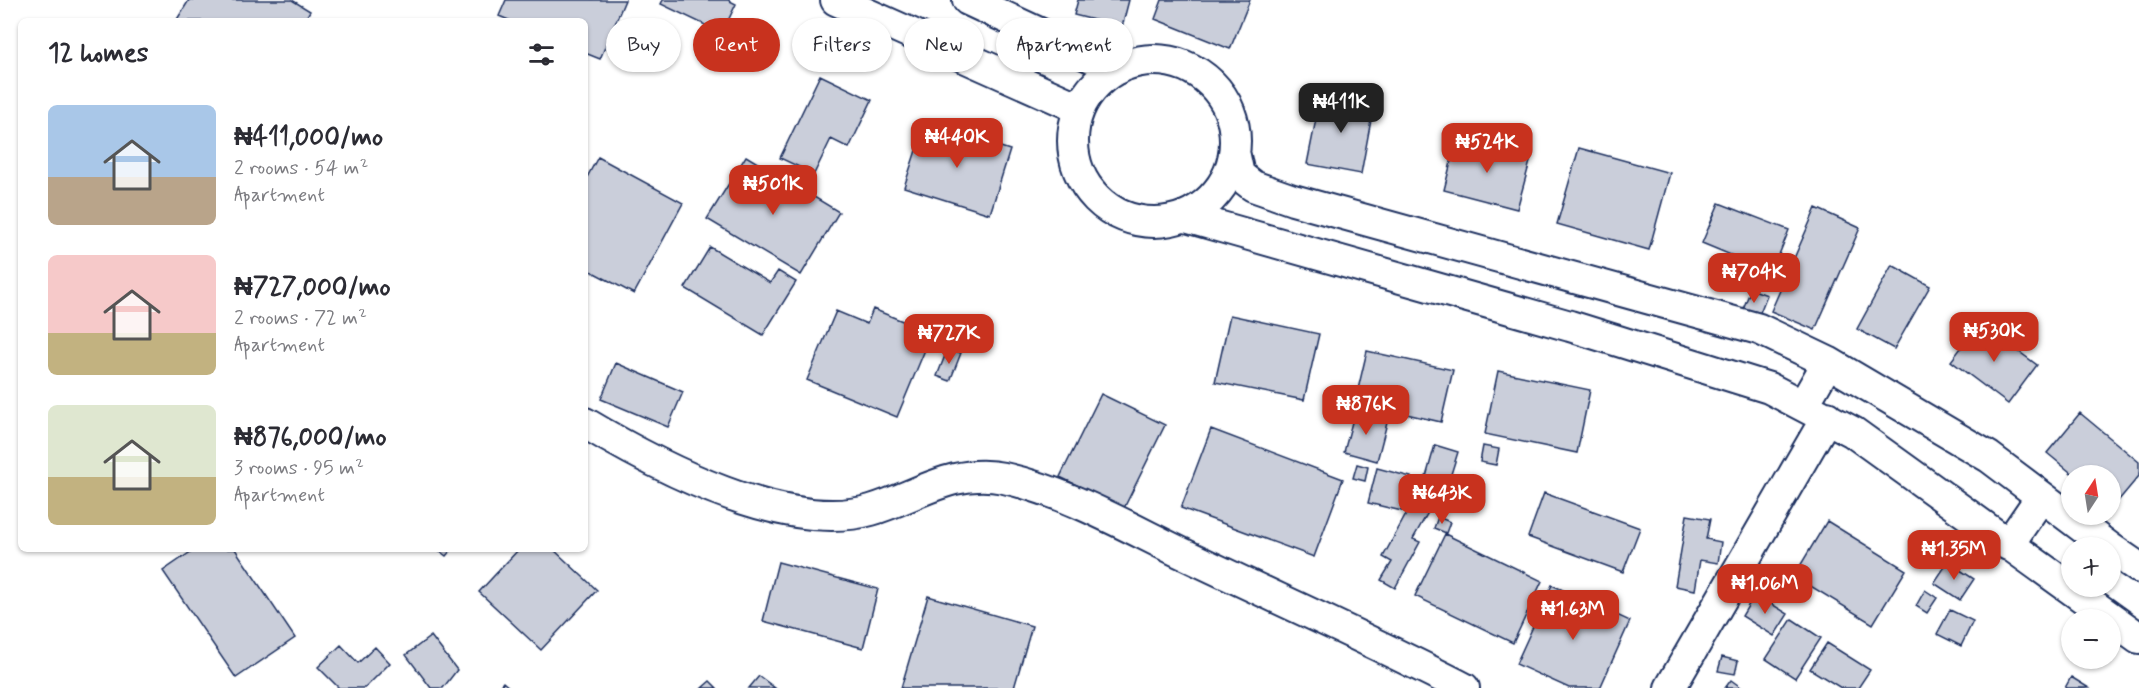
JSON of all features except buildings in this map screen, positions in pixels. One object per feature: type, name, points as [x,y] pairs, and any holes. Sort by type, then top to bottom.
[{"type":"street","points":[[968,0],[1007,18]]},
{"type":"street","points":[[842,1],[1079,108]]},
{"type":"street","points":[[1133,64],[1142,61],[1168,61],[1192,69],[1213,85],[1228,106],[1235,131],[1235,156],[1239,175],[1253,186],[1293,200],[1531,264],[1759,329],[1828,362],[1989,457],[2095,537]]},
{"type":"street","points":[[1113,72],[1094,86],[1079,108],[1073,136],[1075,163],[1088,188],[1107,208],[1132,220],[1159,222],[1186,217],[1209,202],[1226,182],[1235,156]]},
{"type":"street","points":[[1186,217],[1570,326],[1769,388],[1854,432],[2139,638]]},
{"type":"street","points":[[1514,311],[1531,264]]},
{"type":"street","points":[[1570,326],[1584,279]]},
{"type":"street","points":[[1670,688],[1815,410],[1828,362]]},
{"type":"street","points":[[1854,432],[1877,390]]},
{"type":"street","points":[[588,425],[628,448],[704,485],[763,504],[821,514],[870,510],[922,488],[962,477],[1001,478],[1035,487],[1100,515],[1464,688]]},
{"type":"street","points":[[2008,545],[2041,497]]},
{"type":"street","points":[[2121,556],[2139,568]]}]
